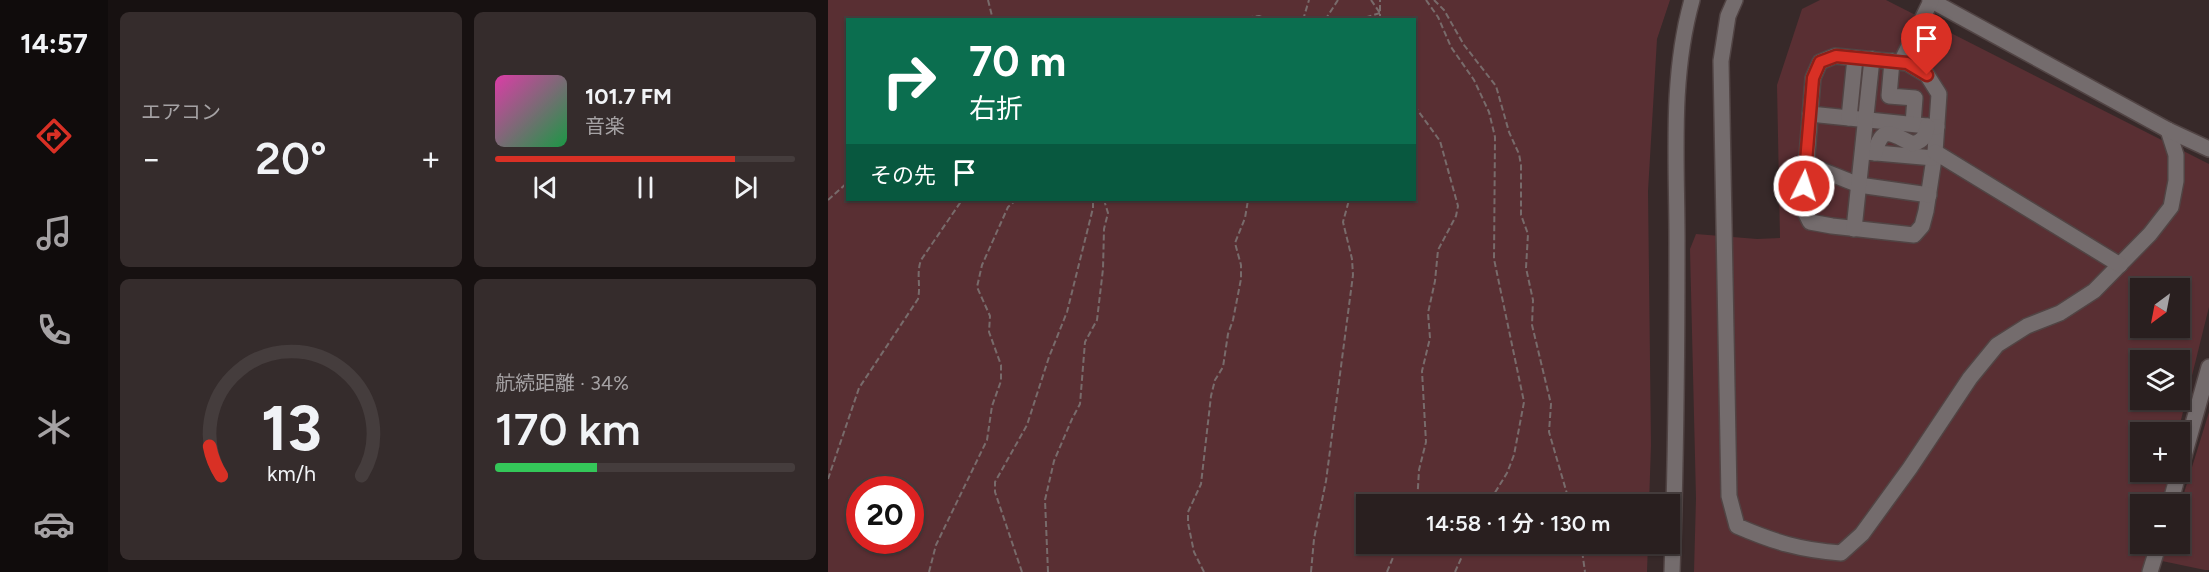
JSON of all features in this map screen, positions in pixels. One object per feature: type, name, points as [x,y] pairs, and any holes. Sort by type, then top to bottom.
[{"type":"street","points":[[1672,572],[1676,441],[1677,93],[1684,28],[1692,0]]},
{"type":"street","points":[[1735,0],[1728,16],[1721,61],[1729,496],[1737,526],[1774,542],[1813,551],[1841,553],[1862,534],[1970,378],[1997,345],[2027,326],[2060,313],[2094,291],[2150,234],[2171,207],[2176,181],[2176,155],[2168,130]]},
{"type":"street","points":[[1869,152],[1883,135],[1900,136],[1913,144],[1920,142],[1926,135],[1926,126],[1939,94],[1927,75],[1907,63],[1896,62],[1872,59],[1836,56],[1820,62],[1813,78],[1803,208],[1810,222],[1914,235],[1922,226],[1934,155],[1926,126],[1916,98],[1889,96],[1896,62],[1930,0],[2168,130],[2209,149]]},
{"type":"street","points":[[1849,118],[1845,91],[1855,58]]},
{"type":"street","points":[[1854,228],[1859,186],[1869,152],[1866,120],[1872,59]]},
{"type":"street","points":[[1810,114],[1926,126]]},
{"type":"street","points":[[1869,152],[1934,155],[2120,265]]},
{"type":"street","points":[[1806,164],[1859,186],[1929,195]]},
{"type":"street","points":[[2190,433],[2209,367]]},
{"type":"street","points":[[2150,572],[2156,554]]},
{"type":"path","points":[[988,0],[992,18]]},
{"type":"path","points":[[1304,18],[1309,0]]},
{"type":"path","points":[[1326,18],[1338,0]]},
{"type":"path","points":[[1371,0],[1380,13]]},
{"type":"path","points":[[1379,18],[1380,0]]},
{"type":"path","points":[[1426,0],[1438,17],[1451,47],[1474,80],[1489,112],[1495,137],[1494,259],[1524,402],[1514,455],[1507,473],[1494,494]]},
{"type":"path","points":[[1434,0],[1444,10],[1464,45],[1496,86],[1509,132],[1519,154],[1521,215],[1528,234],[1526,268],[1533,300],[1532,325],[1551,404],[1549,432],[1567,494]]},
{"type":"path","points":[[1364,18],[1380,13]]},
{"type":"path","points":[[1240,18],[1259,15],[1265,18]]},
{"type":"path","points":[[1416,108],[1440,141],[1458,206],[1456,216],[1438,250],[1435,281],[1428,313],[1430,338],[1422,371],[1426,442],[1419,470],[1418,494]]},
{"type":"path","points":[[828,200],[846,185]]},
{"type":"path","points":[[828,479],[859,388],[918,299],[920,291],[917,269],[940,230],[961,201]]},
{"type":"path","points":[[929,572],[936,545],[987,440],[992,406],[1001,381],[1001,365],[989,332],[990,316],[977,287],[982,265],[1008,207],[1015,201]]},
{"type":"path","points":[[1022,572],[995,492],[996,482],[1027,425],[1049,357],[1067,312],[1093,201]]},
{"type":"path","points":[[1048,572],[1045,500],[1054,461],[1080,404],[1085,342],[1097,320],[1103,269],[1103,240],[1108,213],[1104,201]]},
{"type":"path","points":[[1204,572],[1194,552],[1188,512],[1201,484],[1211,396],[1215,380],[1223,367],[1241,279],[1241,265],[1235,243],[1245,218],[1248,201]]},
{"type":"path","points":[[1311,572],[1314,539],[1331,449],[1353,275],[1352,259],[1343,222],[1349,201]]},
{"type":"path","points":[[1387,572],[1394,554]]},
{"type":"path","points":[[1455,572],[1463,554]]},
{"type":"path","points":[[1583,554],[1585,572]]},
{"type":"shaded area","points":[[828,0],[1670,0],[1657,39],[1648,191],[1651,445],[1649,494],[1356,494],[1356,554],[1648,554],[1647,572],[828,572]]},
{"type":"shaded area","points":[[1820,0],[1886,0],[2209,164],[2209,307],[2190,384],[2190,350],[2130,350],[2130,410],[2183,410],[2180,422],[2130,422],[2130,482],[2167,482],[2164,494],[2130,494],[2130,554],[2151,554],[2147,572],[1694,572],[1696,498],[1690,249],[1696,234],[1757,239],[1780,238],[1777,85],[1802,9]]},
{"type":"shaded area","points":[[2209,412],[2209,570],[2162,561],[2164,554],[2190,554],[2190,494],[2184,494],[2187,482],[2190,482],[2190,474]]},
{"type":"route","points":[[1804,186],[1813,78],[1820,62],[1836,56],[1907,63],[1927,75]]}]
